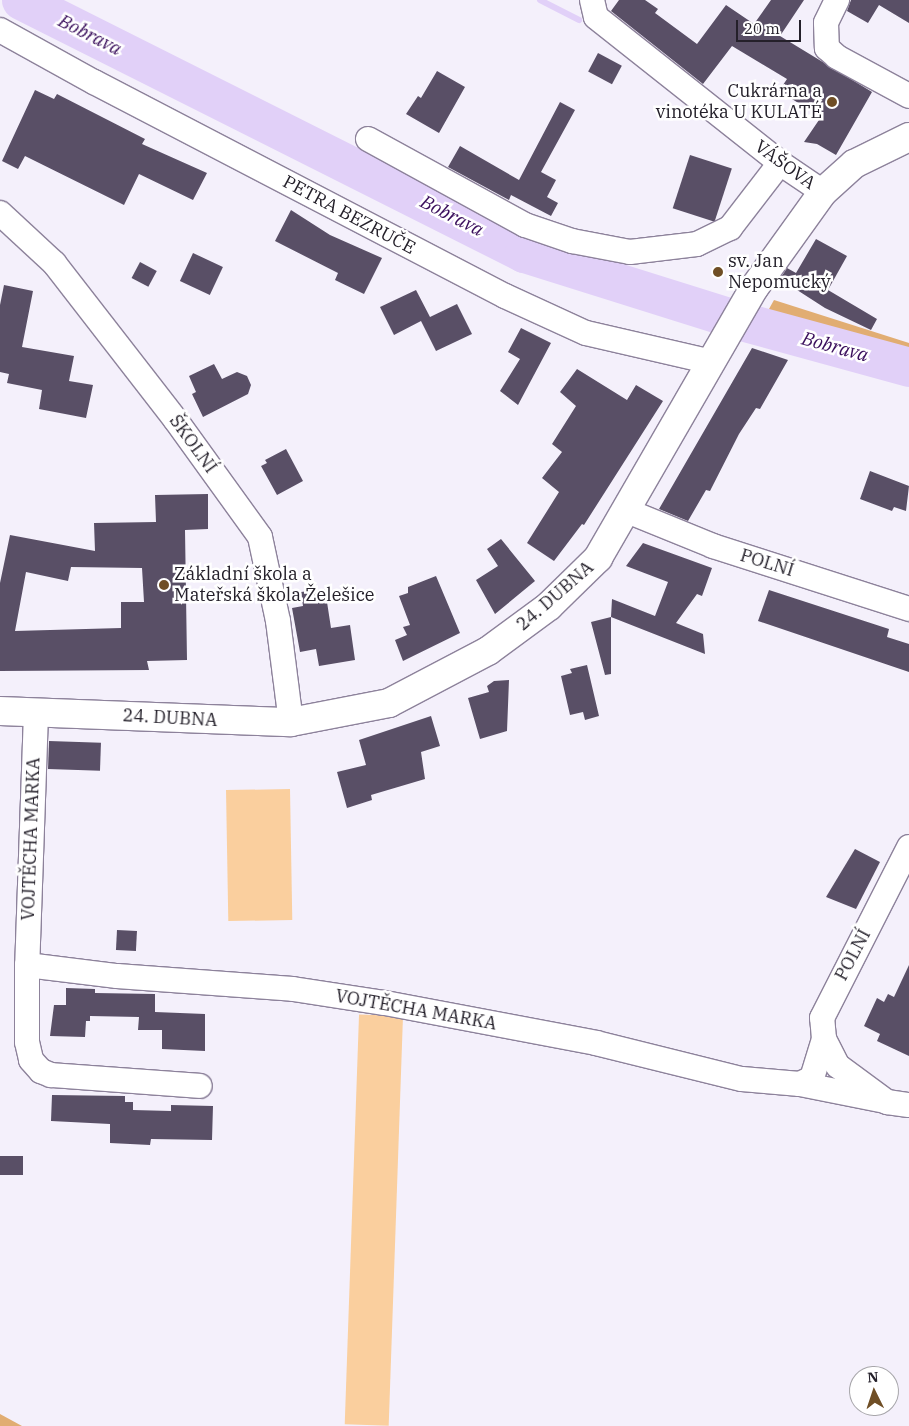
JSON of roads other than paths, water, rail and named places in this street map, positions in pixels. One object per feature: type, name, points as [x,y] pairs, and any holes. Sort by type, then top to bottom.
[{"type":"main road","name":"24. DUBNA","points":[[0,711],[291,722],[389,702],[488,651],[549,606],[598,558],[627,511],[754,288],[823,192],[854,164],[909,137]]},
{"type":"street","name":"VÁŠOVA","points":[[592,0],[596,17],[780,163],[823,192]]},
{"type":"street","points":[[838,0],[826,23],[827,48],[837,58],[909,96]]},
{"type":"street","name":"PETRA BEZRUČE","points":[[0,30],[94,82],[505,296],[586,333],[712,362]]},
{"type":"street","points":[[368,139],[524,225],[572,242],[630,252],[698,244],[730,228],[780,163]]},
{"type":"street","name":"ŠKOLNÍ","points":[[0,213],[54,263],[175,419],[260,537],[278,621],[291,722]]},
{"type":"street","name":"POLNÍ","points":[[627,511],[713,546],[909,609]]},
{"type":"street","name":"VOJTĚCHA MARKA","points":[[36,713],[27,965],[27,1042],[31,1060],[41,1070],[51,1074],[200,1086]]},
{"type":"street","name":"POLNÍ","points":[[824,1039],[822,1018],[909,847]]},
{"type":"street","name":"VOJTĚCHA MARKA","points":[[27,965],[117,976],[293,989],[385,1003],[596,1043],[742,1079],[800,1084],[898,1104]]},
{"type":"street","points":[[800,1084],[812,1078],[824,1039]]},
{"type":"street","name":"VOJTĚCHA MARKA","points":[[824,1039],[838,1066],[898,1104]]},
{"type":"waterway","name":"Bobrava","points":[[21,0],[524,253],[741,321],[909,367]]},
{"type":"waterway","points":[[540,0],[579,20]]},
{"type":"place","name":"Cukrárna a vinotéka U KULATÉ","points":[[832,102]]},
{"type":"place","name":"sv. Jan Nepomucký","points":[[718,272]]},
{"type":"place","name":"Základní škola a Mateřská škola Želešice","points":[[164,585]]}]
